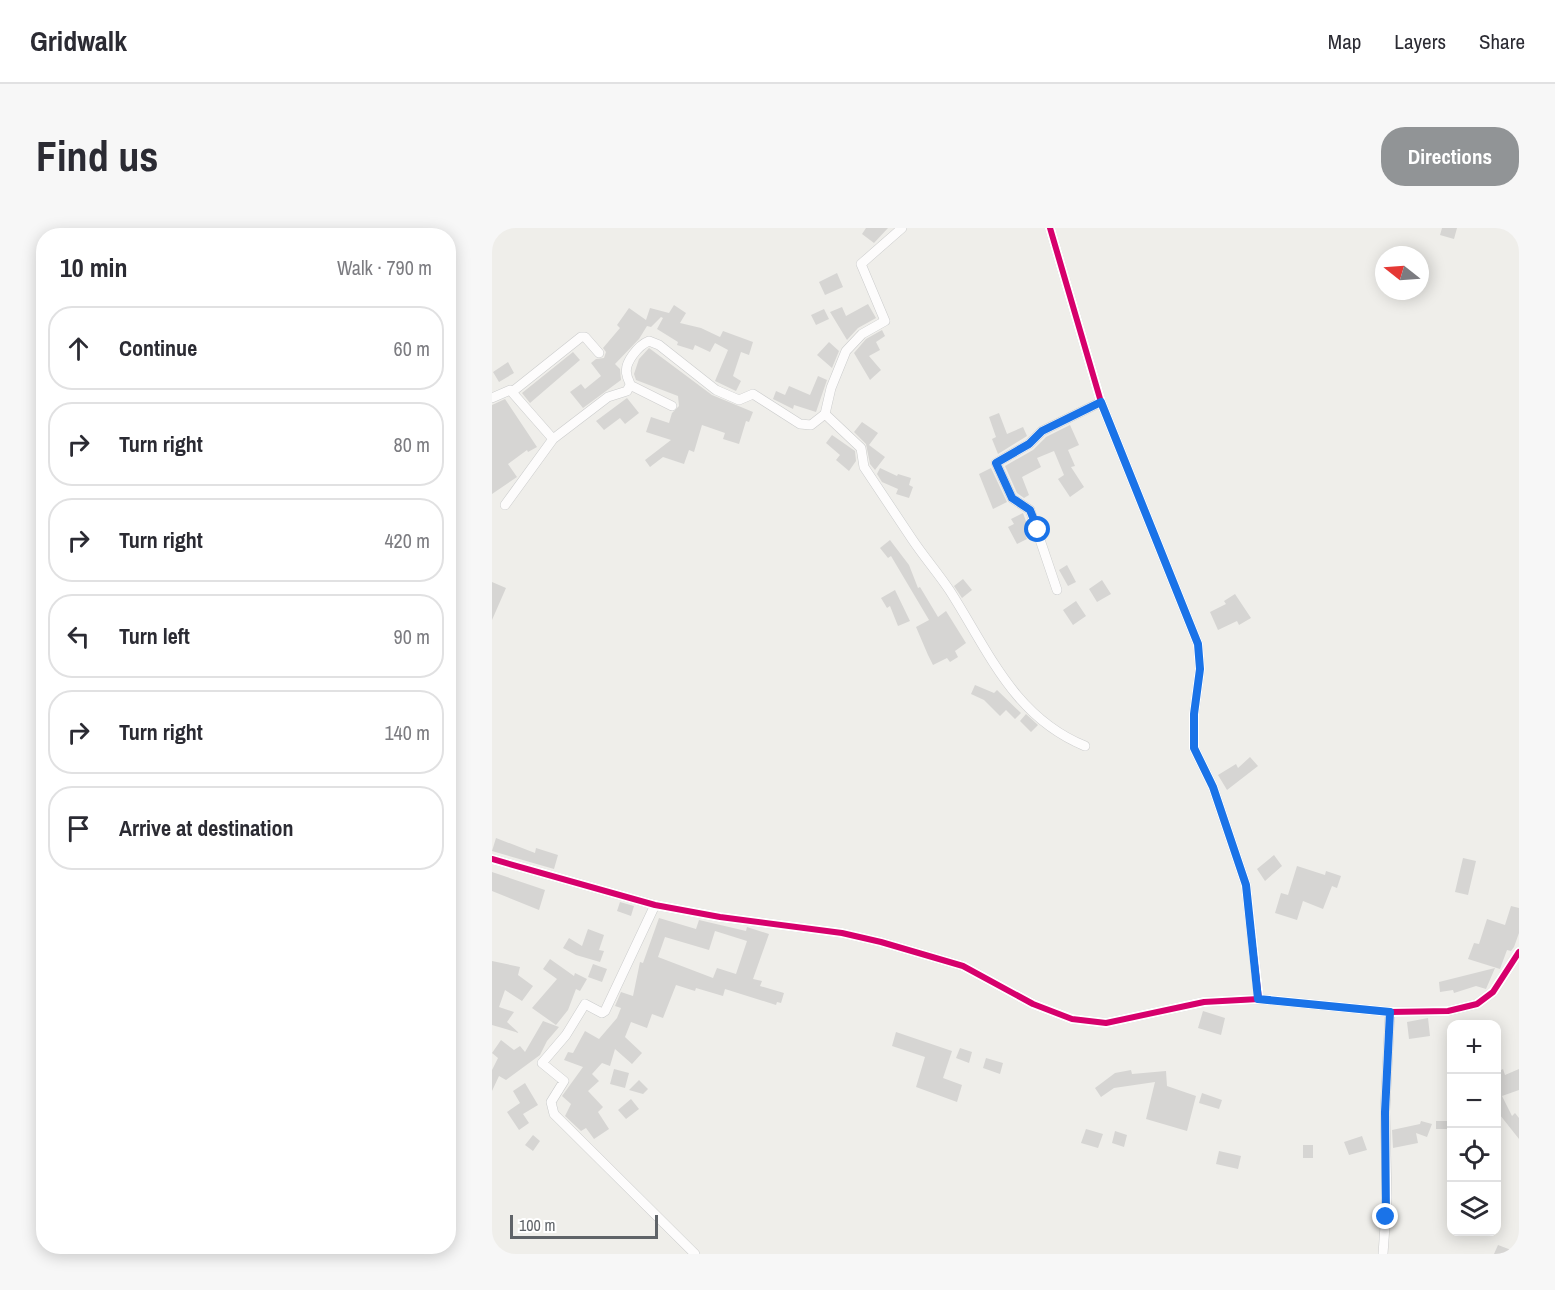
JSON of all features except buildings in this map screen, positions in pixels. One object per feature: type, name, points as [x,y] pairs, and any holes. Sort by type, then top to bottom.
[{"type":"street","points":[[672,406],[630,385],[626,374],[637,349],[649,341],[659,345],[688,366],[716,390],[739,400],[753,394],[806,426],[825,414],[831,388],[846,351],[862,334],[885,320],[861,264],[902,228]]},
{"type":"street","points":[[1050,228],[1101,402],[1198,644],[1200,669],[1194,714],[1194,748],[1213,787],[1246,885],[1258,999]]},
{"type":"street","points":[[512,392],[580,337],[585,337],[599,353]]},
{"type":"street","points":[[505,505],[553,439],[596,404],[608,397],[624,393],[630,385]]},
{"type":"street","points":[[492,398],[504,390],[512,392],[553,439]]},
{"type":"street","points":[[1057,590],[1030,510],[1012,498],[996,463],[1029,444],[1042,431],[1101,402]]},
{"type":"street","points":[[825,414],[861,448],[864,467],[948,589],[997,669],[1021,700],[1033,715],[1050,729],[1085,746]]},
{"type":"street","points":[[492,859],[655,905],[720,917],[842,933],[881,942],[963,966],[1034,1004],[1089,1022],[1106,1023],[1204,1002],[1258,999],[1390,1012],[1437,1013],[1477,1004],[1500,984],[1519,952]]},
{"type":"street","points":[[655,905],[605,1011],[602,1013],[585,1004],[566,1035],[542,1063],[564,1081],[551,1102],[554,1114],[695,1254]]},
{"type":"street","points":[[1383,1254],[1387,1198],[1385,1112],[1390,1012]]},
{"type":"cycle path","points":[[1050,228],[1101,402],[1198,644],[1200,669],[1194,714],[1194,748],[1213,787],[1246,885],[1259,999]]},
{"type":"cycle path","points":[[492,859],[655,905],[720,917],[842,933],[881,942],[963,966],[1033,1004],[1072,1019],[1106,1023],[1204,1002],[1259,999],[1390,1012],[1448,1011],[1477,1004],[1493,992],[1519,952]]},
{"type":"route","points":[[1038,530],[1030,510],[1012,498],[995,466],[996,463],[999,459],[1029,444],[1042,431],[1101,402],[1198,644],[1200,669],[1194,714],[1194,748],[1213,787],[1246,885],[1256,960],[1258,999],[1390,1012],[1385,1112],[1386,1217]]}]
